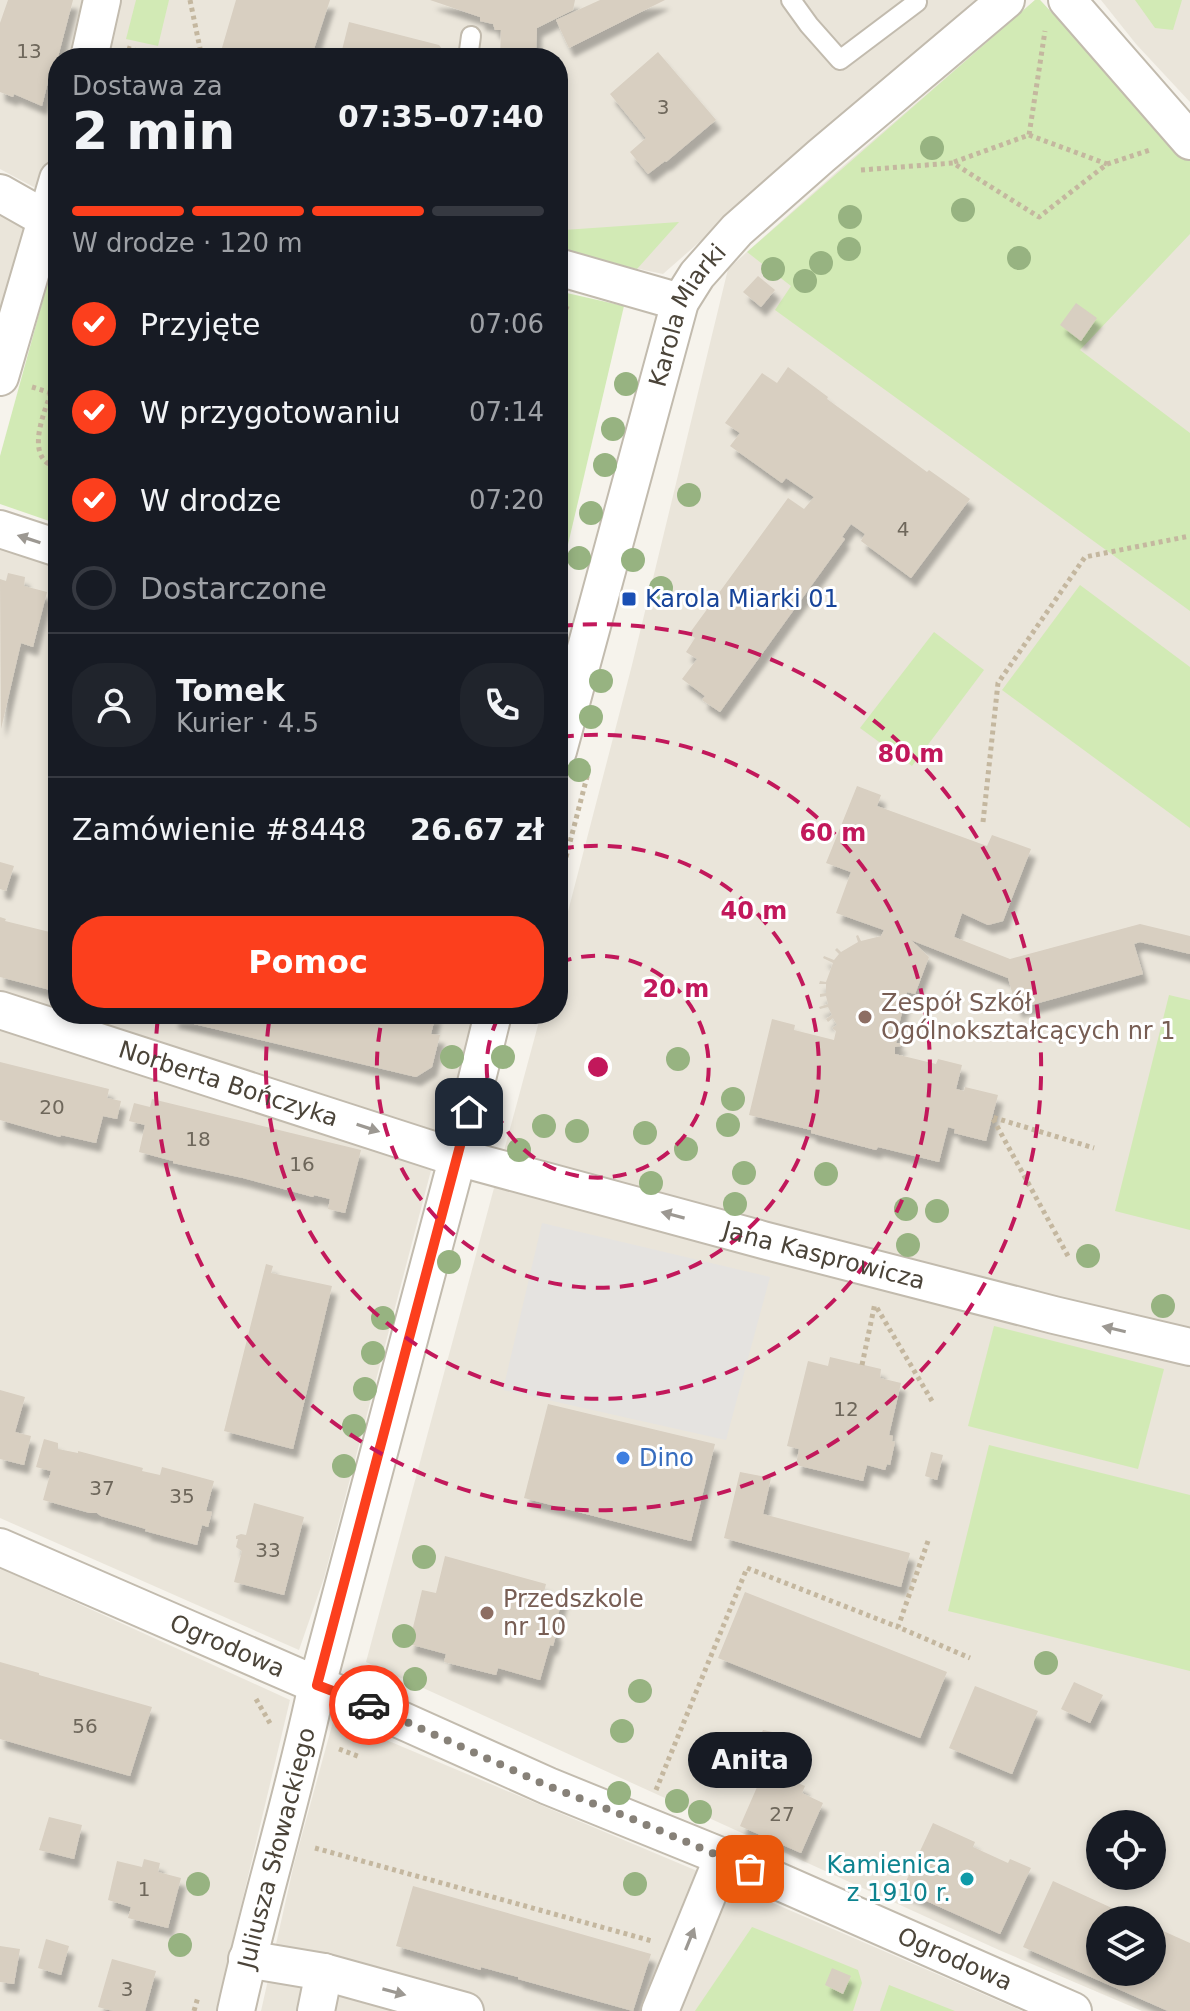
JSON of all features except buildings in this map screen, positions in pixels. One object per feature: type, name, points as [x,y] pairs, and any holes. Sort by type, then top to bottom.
[{"type":"street","points":[[91,48],[102,0]]},
{"type":"street","name":"Karola Miarki","points":[[568,692],[680,302],[697,275],[737,230],[1006,0]]},
{"type":"street","points":[[1067,0],[1188,140]]},
{"type":"street","points":[[0,193],[46,219]]},
{"type":"street","points":[[0,377],[48,212]]},
{"type":"street","points":[[568,270],[680,302]]},
{"type":"street","points":[[0,529],[48,545]]},
{"type":"street","name":"Norberta Bończyka","points":[[0,1010],[458,1156]]},
{"type":"street","points":[[317,1685],[491,1024]]},
{"type":"street","name":"Jana Kasprowicza","points":[[458,1156],[763,1240],[1190,1347]]},
{"type":"street","name":"Ogrodowa","points":[[0,1547],[548,1786],[723,1857],[1063,2009]]},
{"type":"street","name":"Juliusza Słowackiego","points":[[236,2011],[317,1685]]},
{"type":"street","points":[[660,2011],[723,1857]]},
{"type":"street","points":[[247,1959],[324,1972],[465,2011]]},
{"type":"street","points":[[316,2011],[324,1972]]},
{"type":"lane","points":[[791,0],[840,60],[917,2]]},
{"type":"lane","points":[[469,48],[471,36]]},
{"type":"path","points":[[190,0],[200,48]]},
{"type":"path","points":[[1029,135],[1044,31]]},
{"type":"path","points":[[859,170],[953,163],[1029,135],[1107,164]]},
{"type":"path","points":[[953,163],[1039,217],[1107,164],[1188,140]]},
{"type":"path","points":[[48,402],[38,431],[39,452],[48,463]]},
{"type":"path","points":[[983,822],[998,683],[1085,557],[1190,536]]},
{"type":"path","points":[[1068,1256],[992,1117],[1094,1148]]},
{"type":"path","points":[[875,1304],[932,1401]]},
{"type":"path","points":[[862,1365],[866,1346]]},
{"type":"path","points":[[898,1627],[928,1541]]},
{"type":"path","points":[[643,1824],[747,1568],[970,1658]]},
{"type":"path","points":[[257,1700],[271,1725]]},
{"type":"path","points":[[279,1838],[686,1950]]},
{"type":"shaded area","points":[[0,0],[975,0],[663,274],[568,254],[568,48],[48,48],[48,195],[0,169]]},
{"type":"shaded area","points":[[1035,0],[1040,0],[1190,161],[1190,2011],[1142,2011],[999,1950],[366,1662],[538,1024],[568,1024],[568,911],[632,665],[728,269]]},
{"type":"shaded area","points":[[1101,0],[1190,0],[1190,102],[1136,44]]},
{"type":"shaded area","points":[[0,208],[35,228],[0,348]]},
{"type":"shaded area","points":[[0,541],[48,558],[48,1024],[473,1024],[439,1140],[324,1578],[299,1650],[0,1518]]},
{"type":"shaded area","points":[[542,1223],[770,1277],[726,1440],[503,1390]]},
{"type":"shaded area","points":[[0,1568],[290,1700],[216,2011],[0,2011]]},
{"type":"shaded area","points":[[334,1718],[1022,2011],[261,2011],[294,1864]]},
{"type":"green space","points":[[136,0],[169,0],[158,46],[126,39]]},
{"type":"green space","points":[[1035,0],[1040,0],[1190,161],[1190,234],[1080,350],[1190,433],[1190,611],[775,310],[791,286],[747,252]]},
{"type":"green space","points":[[1135,0],[1182,0],[1173,30],[1155,28]]},
{"type":"green space","points":[[679,222],[637,269],[568,254],[568,230]]},
{"type":"green space","points":[[48,281],[48,521],[0,504],[0,456]]},
{"type":"green space","points":[[568,293],[624,306],[568,544]]},
{"type":"green space","points":[[1080,585],[1190,667],[1190,828],[1002,690]]},
{"type":"green space","points":[[934,632],[984,670],[912,766],[860,728]]},
{"type":"green space","points":[[1169,995],[1190,1000],[1190,1230],[1115,1211]]},
{"type":"green space","points":[[994,1326],[1164,1369],[1138,1469],[968,1426]]},
{"type":"green space","points":[[989,1445],[1190,1495],[1190,1671],[948,1611]]},
{"type":"green space","points":[[752,1927],[858,1970],[862,1983],[853,2011],[695,2011]]},
{"type":"green space","points":[[889,1985],[955,2011],[880,2011]]},
{"type":"way so far","points":[[369,1705],[548,1786],[750,1869]]},
{"type":"place","name":"Karola Miarki 01","points":[[629,599]]},
{"type":"place","name":"Zespół Szkół Ogólnokształcących nr 1","points":[[865,1017]]},
{"type":"place","name":"Dino","points":[[623,1458]]},
{"type":"place","name":"Przedszkole nr 10","points":[[487,1613]]},
{"type":"place","name":"Anita","points":[[750,1869]]},
{"type":"place","name":"Kamienica z 1910 r.","points":[[967,1879]]},
{"type":"route","points":[[369,1705],[317,1685],[469,1112]]}]
